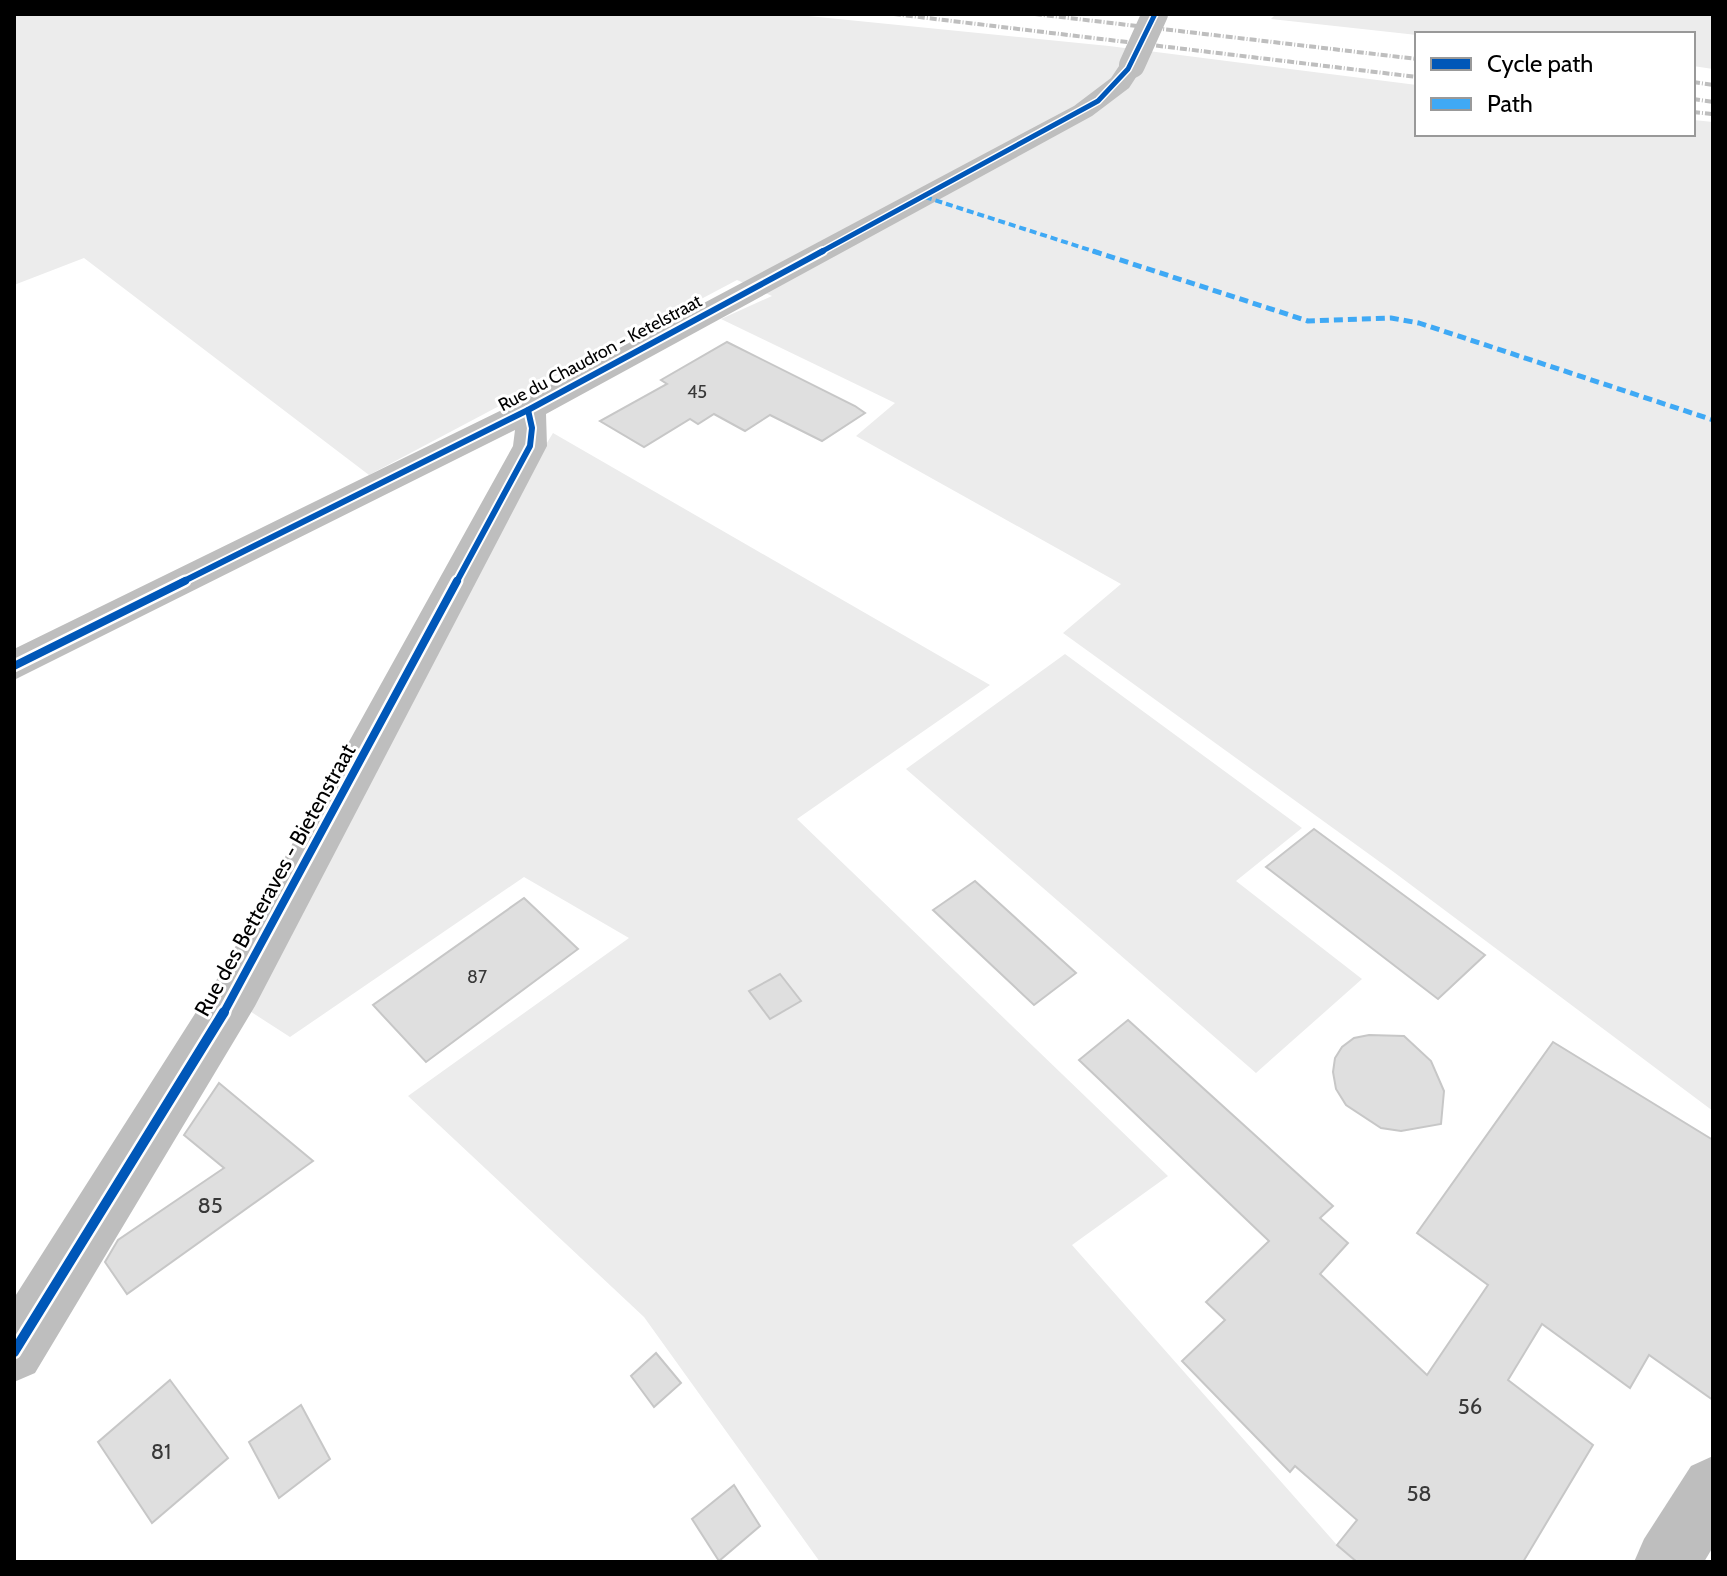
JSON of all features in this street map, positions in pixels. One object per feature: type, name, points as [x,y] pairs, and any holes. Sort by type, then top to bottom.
[{"type":"street","name":"Rue du Chaudron - Ketelstraat","points":[[14,666],[528,410],[1083,111],[1120,83],[1132,65],[1155,14]]},
{"type":"street","name":"Rue des Betteraves - Bietenstraat","points":[[14,1352],[244,978],[530,446],[532,428],[528,410]]},
{"type":"street","points":[[1667,1562],[1713,1488]]},
{"type":"shaded area","points":[[14,14],[788,14],[1109,46],[1415,85],[1415,136],[1695,136],[1695,120],[1713,122],[1713,1111],[1391,870],[1063,633],[1121,584],[856,436],[895,403],[721,319],[772,296],[737,280],[369,475],[84,258],[14,285]]},
{"type":"shaded area","points":[[1276,14],[1713,14],[1713,69],[1695,66],[1695,32],[1415,32],[1415,35],[1271,19]]},
{"type":"shaded area","points":[[553,433],[990,685],[797,819],[1168,1176],[1072,1245],[1337,1545],[1357,1562],[820,1562],[644,1317],[408,1096],[629,938],[524,877],[290,1037],[245,1008],[495,527]]},
{"type":"shaded area","points":[[1065,654],[1302,828],[1236,881],[1362,979],[1256,1073],[906,769]]},
{"type":"building","points":[[727,342],[865,413],[822,441],[770,415],[745,431],[714,414],[698,424],[690,419],[644,447],[600,421],[667,384],[661,380]]},
{"type":"building","points":[[1314,829],[1485,955],[1438,999],[1266,867]]},
{"type":"building","points":[[975,881],[1076,973],[1034,1005],[933,910]]},
{"type":"building","points":[[524,898],[578,949],[426,1062],[373,1005]]},
{"type":"building","points":[[780,974],[801,1001],[770,1019],[749,991]]},
{"type":"building","points":[[1128,1020],[1333,1206],[1320,1218],[1348,1243],[1320,1274],[1427,1375],[1488,1285],[1417,1233],[1553,1042],[1713,1140],[1713,1400],[1649,1355],[1630,1388],[1542,1324],[1508,1380],[1593,1445],[1523,1562],[1357,1562],[1337,1545],[1357,1520],[1295,1466],[1290,1472],[1182,1361],[1225,1320],[1206,1302],[1269,1241],[1079,1060]]},
{"type":"building","points":[[1404,1036],[1431,1061],[1444,1091],[1441,1124],[1401,1131],[1381,1128],[1346,1105],[1336,1089],[1333,1072],[1335,1058],[1342,1047],[1354,1038]]},
{"type":"building","points":[[219,1083],[313,1161],[127,1294],[105,1262],[118,1240],[224,1168],[184,1135]]},
{"type":"building","points":[[656,1353],[681,1383],[654,1407],[631,1376]]},
{"type":"building","points":[[170,1380],[228,1458],[152,1523],[98,1442]]},
{"type":"building","points":[[301,1405],[330,1459],[279,1498],[249,1442]]},
{"type":"building","points":[[734,1485],[760,1526],[719,1561],[692,1519]]},
{"type":"railway","points":[[894,14],[1415,77]]},
{"type":"railway","points":[[1035,14],[1415,59]]},
{"type":"railway","points":[[1695,82],[1713,85]]},
{"type":"railway","points":[[1695,99],[1713,102]]},
{"type":"railway","points":[[1695,112],[1713,114]]},
{"type":"marked path","points":[[925,197],[1308,321],[1391,318],[1419,323],[1713,420]]},
{"type":"cycle path","points":[[14,666],[528,410],[1083,111],[1110,90],[1128,69],[1155,14]]},
{"type":"cycle path","points":[[14,1352],[237,991],[530,446],[532,428],[528,410]]}]
